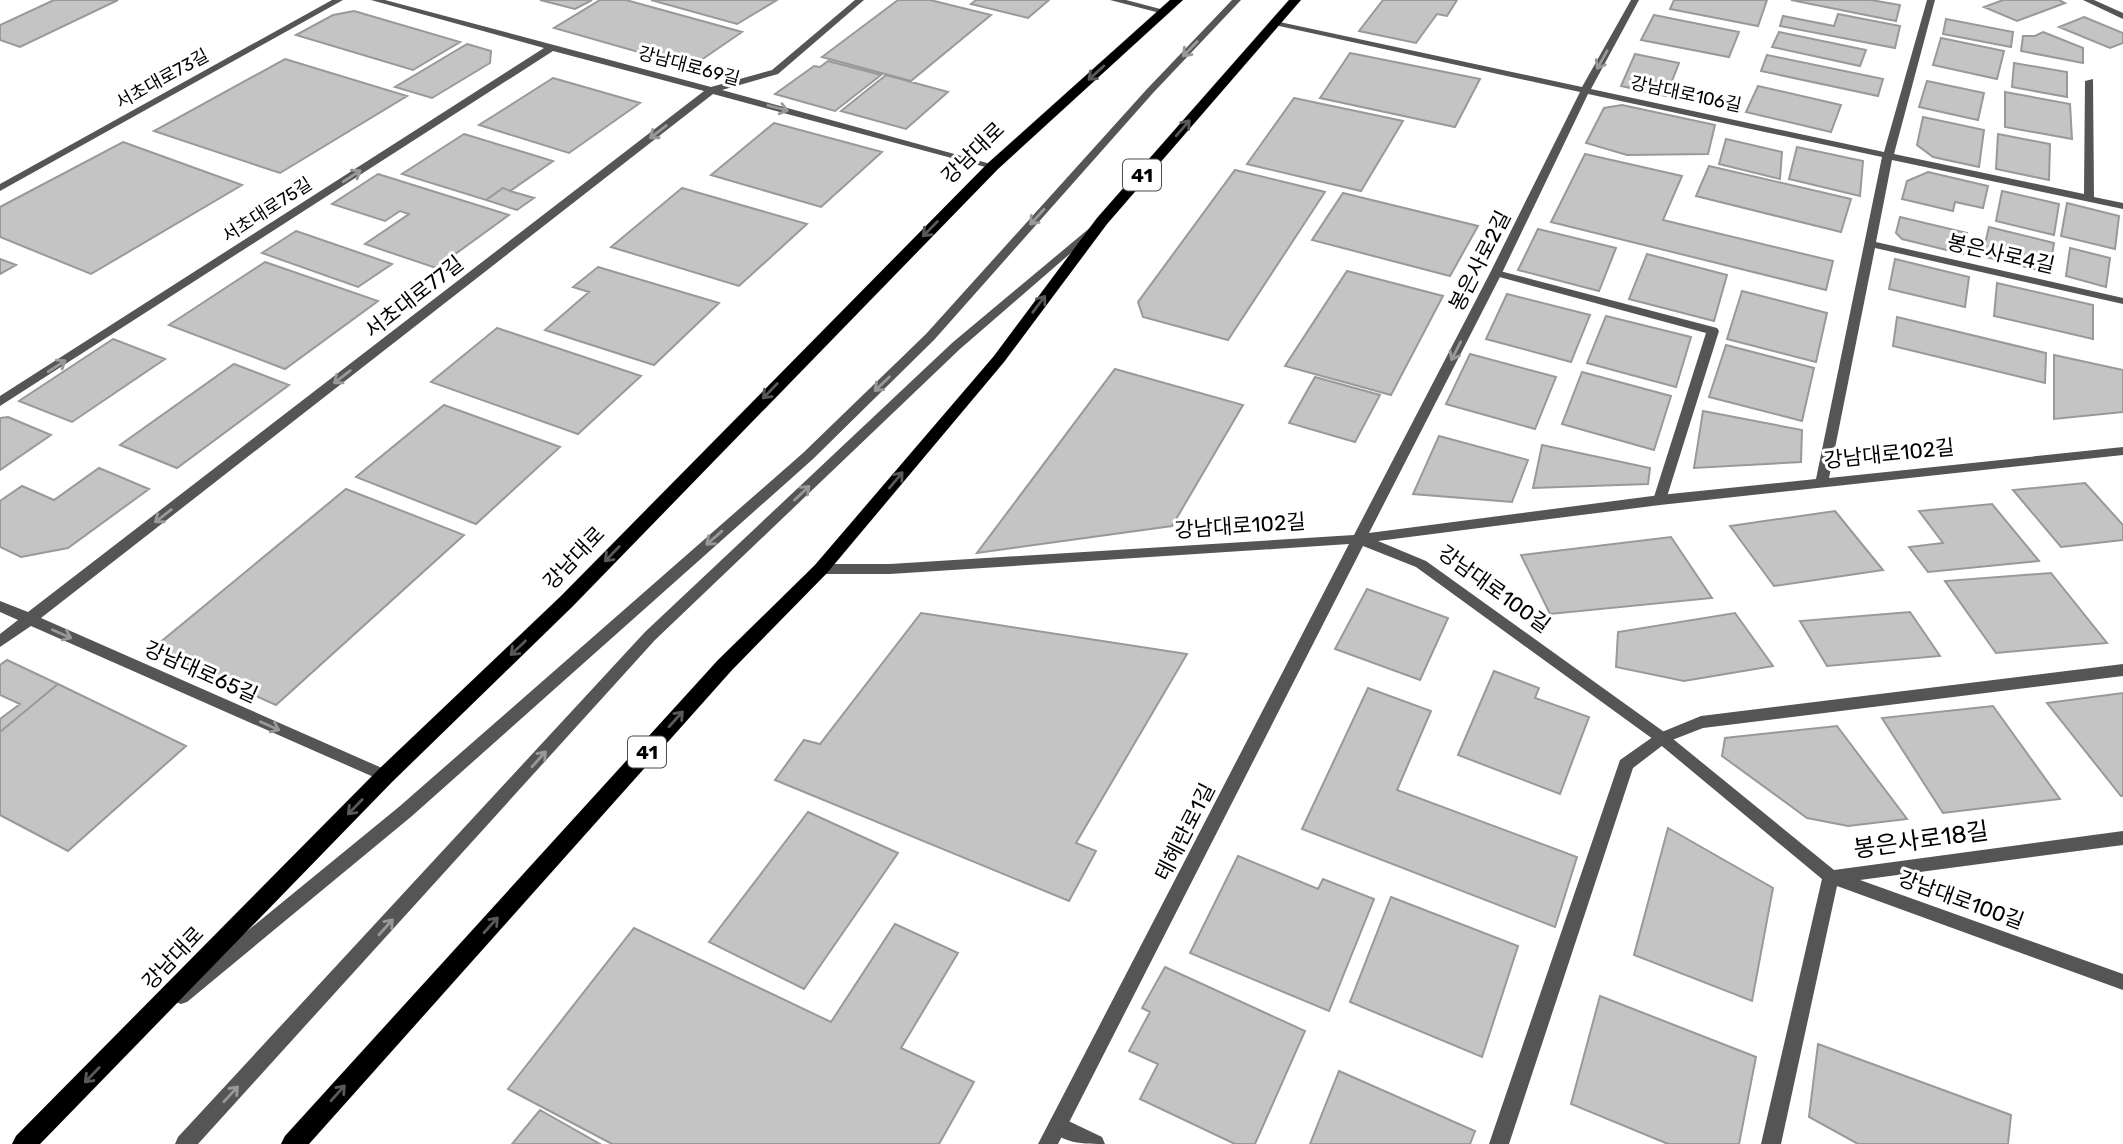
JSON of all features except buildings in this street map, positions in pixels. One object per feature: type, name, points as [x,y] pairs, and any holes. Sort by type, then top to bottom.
[{"type":"main road","name":"강남대로","points":[[24,1144],[385,776],[567,601],[993,166],[1177,0]]},
{"type":"main road","name":"41","points":[[293,1144],[726,665],[821,569],[999,359],[1102,221],[1295,0]]},
{"type":"street","name":"서초대로73길","points":[[0,188],[340,0]]},
{"type":"street","name":"강남대로69길","points":[[375,0],[993,166]]},
{"type":"street","name":"서초대로77길","points":[[0,642],[712,90],[775,72],[860,0]]},
{"type":"street","points":[[1114,0],[1164,11]]},
{"type":"street","points":[[120,1046],[406,811],[808,456],[930,337],[1150,91],[1237,0]]},
{"type":"street","name":"봉은사로2길","points":[[1360,539],[1496,273],[1585,91],[1635,0]]},
{"type":"street","points":[[1822,481],[1888,155],[1931,0]]},
{"type":"street","points":[[2087,0],[2123,16]]},
{"type":"street","name":"강남대로106길","points":[[1275,24],[2123,206]]},
{"type":"street","name":"서초대로75길","points":[[0,402],[553,47]]},
{"type":"street","points":[[2089,199],[2090,80]]},
{"type":"street","points":[[185,1144],[650,636],[956,346],[1102,221]]},
{"type":"street","name":"봉은사로4길","points":[[1870,244],[2123,301]]},
{"type":"street","points":[[1496,273],[1713,331],[1660,500]]},
{"type":"street","name":"강남대로102길","points":[[821,569],[890,569],[1360,539],[1822,481],[2123,451]]},
{"type":"street","name":"강남대로100길","points":[[1360,539],[1421,564],[1662,738],[1831,877],[2123,982]]},
{"type":"street","name":"테헤란로1길","points":[[1048,1144],[1360,539]]},
{"type":"street","name":"강남대로65길","points":[[0,606],[385,776]]},
{"type":"street","points":[[1499,1144],[1626,764],[1662,738],[1701,722],[2123,670]]},
{"type":"street","name":"봉은사로18길","points":[[1771,1144],[1831,877],[2123,838]]},
{"type":"street","points":[[1058,1125],[1095,1144]]}]
